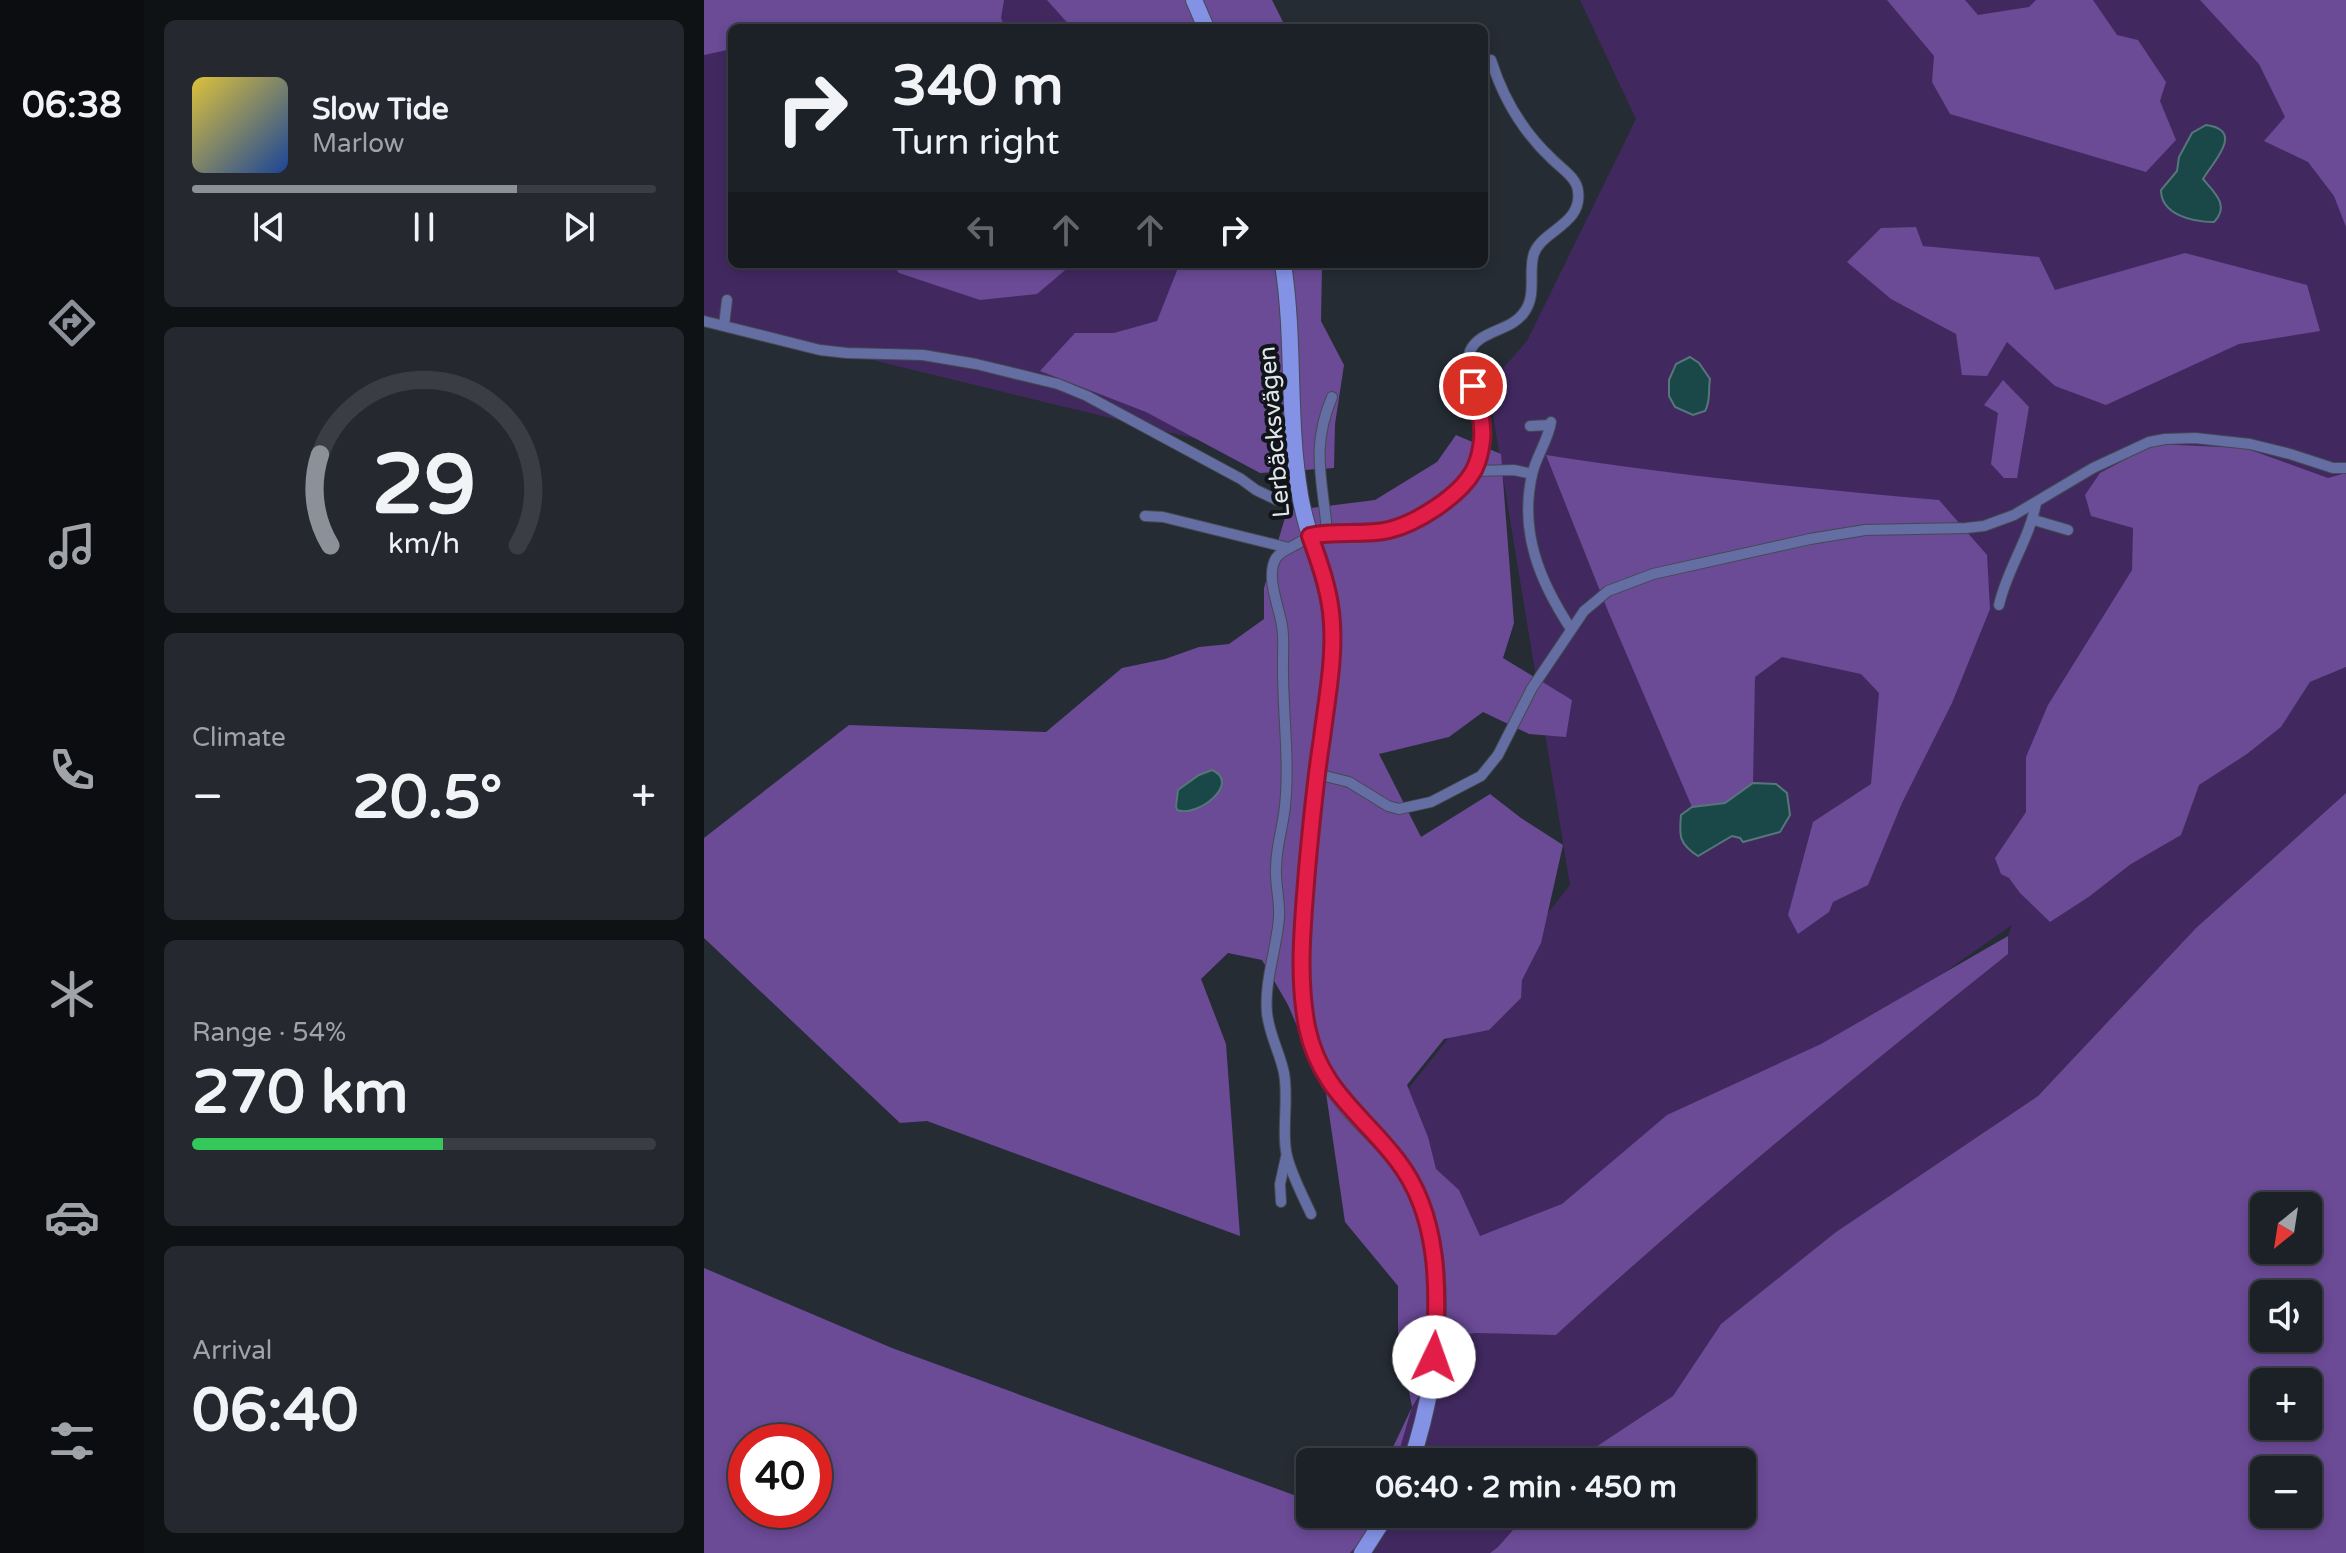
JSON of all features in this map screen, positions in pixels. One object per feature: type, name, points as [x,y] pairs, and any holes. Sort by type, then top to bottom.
[{"type":"street","points":[[1194,0],[1204,24]]},
{"type":"street","name":"Lerbäcksvägen","points":[[1283,268],[1297,472],[1302,508],[1326,585],[1332,624],[1302,946],[1303,999],[1307,1027],[1317,1058],[1333,1087],[1391,1152],[1411,1180],[1427,1218],[1436,1304],[1433,1367],[1428,1402],[1415,1448]]},
{"type":"street","points":[[1362,1553],[1378,1528]]},
{"type":"lane","points":[[1272,571],[1276,558],[1310,536],[1327,532],[1372,533],[1409,522],[1449,499],[1473,471],[1482,433],[1468,370],[1469,355],[1480,340],[1513,323],[1525,311],[1531,294],[1534,251],[1571,216],[1579,192],[1568,174],[1533,141],[1507,101],[1491,60]]},
{"type":"lane","points":[[724,325],[727,300]]},
{"type":"lane","points":[[704,321],[820,350],[923,355],[1058,384],[1129,418],[1277,500]]},
{"type":"lane","points":[[1327,532],[1318,461],[1323,425],[1332,397]]},
{"type":"lane","points":[[1530,426],[1550,424],[1549,436],[1532,474],[1527,505],[1529,537],[1554,602],[1571,629]]},
{"type":"lane","points":[[1317,774],[1349,782],[1388,806],[1399,809],[1431,802],[1481,776],[1498,755],[1532,688],[1571,629],[1608,591],[1653,574],[1865,530],[1975,527],[2004,519],[2093,468],[2149,442],[2165,439],[2195,438],[2250,444],[2333,468],[2346,468]]},
{"type":"lane","points":[[1473,471],[1494,469],[1532,474]]},
{"type":"lane","points":[[1999,605],[2007,577],[2034,520],[2036,503]]},
{"type":"lane","points":[[1145,516],[1163,517],[1289,548]]},
{"type":"lane","points":[[2034,520],[2068,530]]},
{"type":"lane","points":[[1267,542],[1282,627],[1286,767],[1285,806],[1275,875],[1279,918],[1267,1010],[1286,1089],[1286,1155],[1280,1184],[1281,1202]]},
{"type":"lane","points":[[1286,1155],[1311,1214]]},
{"type":"shaded area","points":[[704,0],[1157,0],[1163,24],[728,24],[728,268],[1226,268],[1275,458],[704,319]]},
{"type":"shaded area","points":[[704,0],[1004,0],[1001,18],[1003,24],[728,24],[728,50],[704,55]]},
{"type":"shaded area","points":[[1047,0],[1272,0],[1284,24],[1068,24]]},
{"type":"shaded area","points":[[1580,0],[2346,0],[2346,645],[2202,781],[2247,754],[2281,727],[2310,682],[2346,667],[2346,793],[2196,928],[2038,1096],[1836,1232],[1721,1324],[1673,1396],[1594,1448],[1400,1448],[1412,1407],[1457,1336],[1476,1333],[1556,1335],[1779,1141],[2008,954],[2008,936],[2012,925],[1587,1223],[1467,1255],[1393,1108],[1570,885],[1488,385],[1527,341],[1636,119]],"holes":[[[2163,818],[2131,864],[2090,896]]]},
{"type":"shaded area","points":[[1887,0],[1965,0],[1978,15],[2029,7],[2036,0],[2093,0],[2117,35],[2138,40],[2166,82],[2160,101],[2176,140],[2146,172],[1950,114],[1932,82],[1934,56]]},
{"type":"shaded area","points":[[2200,0],[2346,0],[2346,227],[2334,196],[2308,162],[2264,141],[2285,117],[2259,64]]},
{"type":"shaded area","points":[[2206,125],[2218,128],[2224,133],[2225,140],[2203,179],[2221,205],[2214,222],[2197,221],[2172,211],[2162,199],[2161,190],[2177,171],[2179,157],[2192,133]]},
{"type":"shaded area","points":[[1916,227],[1923,246],[2039,257],[2055,290],[2185,253],[2307,285],[2320,331],[2239,344],[2106,405],[2055,386],[2007,342],[1987,376],[1962,375],[1956,334],[1891,299],[1847,262],[1881,228]]},
{"type":"shaded area","points":[[895,268],[1068,268],[1037,294],[980,300],[899,273]]},
{"type":"shaded area","points":[[1178,268],[1322,268],[1321,321],[1344,365],[1335,424],[1334,468],[1260,473],[1146,412],[1040,371],[1075,333],[1114,333],[1157,321]]},
{"type":"shaded area","points":[[1690,357],[1699,363],[1710,379],[1707,407],[1705,411],[1693,415],[1675,407],[1669,396],[1669,380],[1676,364]]},
{"type":"shaded area","points":[[2003,380],[2029,407],[2017,478],[2004,478],[1991,464],[1998,413],[1984,405]]},
{"type":"shaded area","points":[[1456,435],[1501,454],[1514,623],[1503,658],[1572,700],[1566,737],[1529,734],[1483,712],[1449,737],[1379,754],[1421,837],[1490,794],[1563,845],[1541,943],[1522,980],[1521,998],[1489,1030],[1444,1039],[1407,1085],[1428,1137],[1436,1169],[1459,1190],[1480,1236],[1562,1204],[1667,1115],[1821,1044],[2008,936],[2008,954],[1779,1141],[1556,1335],[1476,1333],[1457,1336],[1412,1407],[1398,1333],[1398,1286],[1345,1222],[1326,1093],[1288,1005],[1262,960],[1228,953],[1201,979],[1226,1044],[1240,1236],[927,1121],[900,1123],[704,938],[704,838],[849,725],[1046,732],[1122,668],[1165,659],[1199,647],[1229,644],[1264,619],[1264,588],[1287,511],[1375,500],[1437,462]]},
{"type":"shaded area","points":[[2154,444],[2245,448],[2328,478],[2346,473],[2346,667],[2310,682],[2281,727],[2247,754],[2199,785],[2181,835],[2131,864],[2050,922],[2009,878],[2001,874],[1995,858],[2026,812],[2026,757],[2048,705],[2132,570],[2133,528],[2091,516],[2085,495],[2100,473]]},
{"type":"shaded area","points":[[1546,455],[1693,475],[1939,500],[1987,555],[1990,609],[1952,703],[1902,803],[1868,885],[1833,902],[1829,912],[1798,934],[1788,915],[1813,822],[1871,784],[1879,693],[1861,674],[1782,657],[1755,677],[1753,783],[1725,803],[1692,807],[1608,611]]},
{"type":"shaded area","points":[[1212,770],[1220,776],[1222,783],[1213,798],[1195,809],[1177,810],[1178,790]]},
{"type":"shaded area","points":[[1753,783],[1776,784],[1787,793],[1790,815],[1780,832],[1743,842],[1732,836],[1698,856],[1687,847],[1680,834],[1681,815],[1692,807],[1725,803]]},
{"type":"shaded area","points":[[2346,793],[2346,1553],[1490,1553],[1515,1528],[1756,1528],[1756,1448],[1594,1448],[1673,1396],[1721,1324],[1836,1232],[2038,1096],[2196,928]]},
{"type":"shaded area","points":[[704,1268],[892,1348],[1296,1496],[1296,1528],[1368,1528],[1350,1553],[704,1553]]},
{"type":"shaded area","points":[[1412,1407],[1400,1448],[1393,1448]]},
{"type":"shaded area","points":[[1368,1528],[1515,1528],[1490,1553],[1350,1553]]},
{"type":"route","points":[[1434,1357],[1436,1278],[1427,1218],[1411,1180],[1399,1162],[1333,1087],[1317,1058],[1307,1027],[1301,965],[1305,894],[1332,640],[1331,610],[1310,536],[1392,529],[1449,499],[1473,471],[1482,441],[1480,413],[1473,386]]}]
